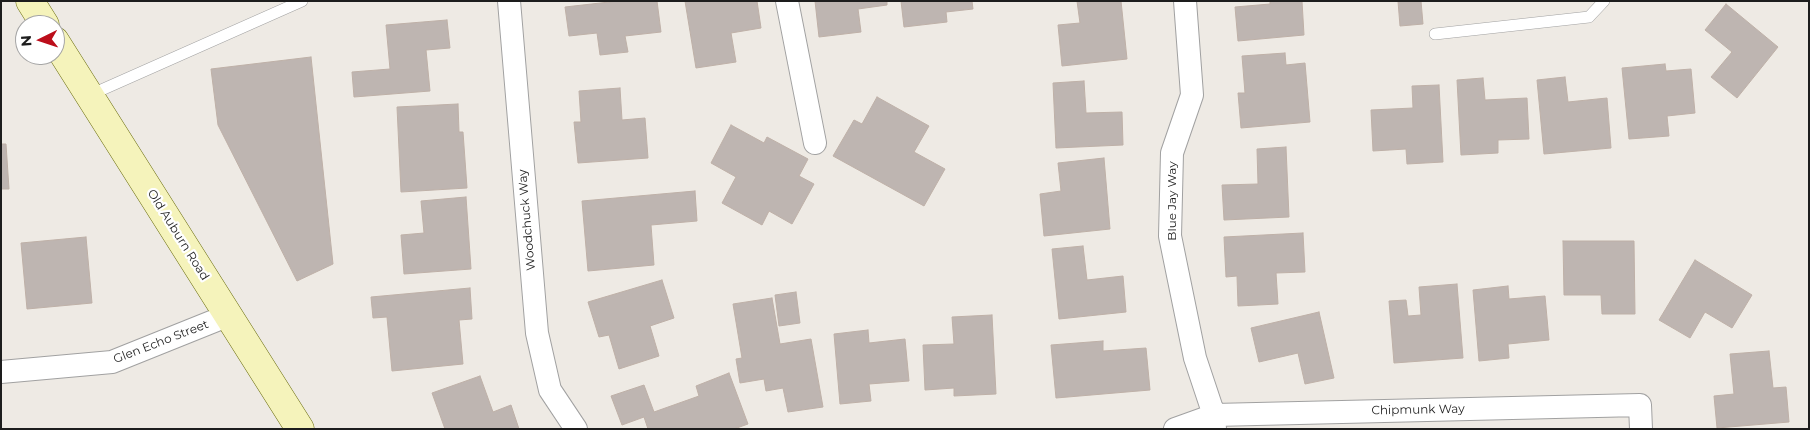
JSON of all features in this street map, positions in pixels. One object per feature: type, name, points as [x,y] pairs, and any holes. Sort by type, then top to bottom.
[{"type":"main road","points":[[30,1],[39,15]]},
{"type":"main road","name":"Old Auburn Road","points":[[65,56],[300,429]]},
{"type":"street","name":"Woodchuck Way","points":[[509,1],[536,332],[550,390],[576,429]]},
{"type":"street","points":[[787,1],[815,143]]},
{"type":"street","name":"Blue Jay Way","points":[[1185,1],[1192,95],[1172,153],[1170,236],[1195,358],[1214,422]]},
{"type":"street","name":"Glen Echo Street","points":[[1,372],[112,362],[230,316]]},
{"type":"street","name":"Chipmunk Way","points":[[1175,429],[1214,422],[1640,405],[1641,429]]},
{"type":"lane","points":[[90,95],[302,1]]},
{"type":"lane","points":[[1435,34],[1589,17],[1604,1]]},
{"type":"building","points":[[618,1],[657,1],[661,32],[625,36],[628,52],[600,55],[597,33],[569,36],[565,7]]},
{"type":"building","points":[[685,1],[757,1],[761,28],[731,33],[736,62],[696,68]]},
{"type":"building","points":[[815,1],[887,1],[887,5],[858,9],[861,32],[819,37]]},
{"type":"building","points":[[901,1],[972,1],[973,9],[946,12],[947,22],[904,27]]},
{"type":"building","points":[[1077,1],[1121,1],[1127,59],[1062,66],[1058,25],[1080,23]]},
{"type":"building","points":[[1270,1],[1302,1],[1304,35],[1238,41],[1235,7],[1270,4]]},
{"type":"building","points":[[1398,1],[1421,1],[1423,24],[1400,26]]},
{"type":"building","points":[[1726,4],[1778,47],[1737,98],[1711,77],[1732,52],[1705,30]]},
{"type":"building","points":[[447,20],[450,48],[426,50],[430,91],[354,97],[352,72],[390,69],[386,25]]},
{"type":"building","points":[[1285,53],[1286,65],[1305,63],[1310,122],[1241,128],[1238,93],[1245,93],[1242,56]]},
{"type":"building","points":[[311,57],[333,264],[297,281],[218,125],[211,69]]},
{"type":"building","points":[[1665,64],[1666,71],[1691,69],[1695,113],[1667,116],[1669,136],[1629,139],[1622,68]]},
{"type":"building","points":[[1565,77],[1568,102],[1607,98],[1611,148],[1544,154],[1537,80]]},
{"type":"building","points":[[1483,78],[1485,100],[1527,98],[1529,139],[1498,140],[1498,153],[1461,155],[1457,80]]},
{"type":"building","points":[[1084,81],[1086,113],[1122,112],[1123,145],[1056,148],[1053,83]]},
{"type":"building","points":[[1439,85],[1443,162],[1407,164],[1406,149],[1373,151],[1371,110],[1413,108],[1412,86]]},
{"type":"building","points":[[620,88],[622,120],[645,118],[648,158],[578,163],[574,122],[581,122],[579,91]]},
{"type":"building","points":[[877,97],[929,126],[914,152],[945,169],[924,206],[833,156],[854,120],[862,124]]},
{"type":"building","points":[[458,104],[459,132],[463,132],[467,188],[401,192],[397,107]]},
{"type":"building","points":[[731,125],[764,143],[767,137],[808,159],[799,176],[814,184],[792,224],[769,211],[762,225],[722,203],[736,177],[711,163]]},
{"type":"building","points":[[1,144],[6,144],[9,189],[1,189]]},
{"type":"building","points":[[1286,147],[1289,217],[1224,220],[1222,185],[1258,184],[1257,149]]},
{"type":"building","points":[[1104,158],[1110,229],[1044,236],[1040,194],[1061,191],[1058,163]]},
{"type":"building","points":[[695,191],[697,221],[651,225],[654,265],[588,271],[582,201]]},
{"type":"building","points":[[466,197],[471,269],[404,274],[401,235],[424,233],[421,201]]},
{"type":"building","points":[[1303,233],[1305,272],[1276,273],[1278,304],[1238,306],[1237,276],[1226,277],[1224,237]]},
{"type":"building","points":[[86,237],[92,303],[27,309],[21,243]]},
{"type":"building","points":[[1563,241],[1634,241],[1635,314],[1602,314],[1601,295],[1564,295]]},
{"type":"building","points":[[1083,246],[1087,280],[1123,276],[1126,312],[1059,319],[1052,249]]},
{"type":"building","points":[[1695,260],[1752,295],[1732,328],[1705,312],[1690,338],[1659,320]]},
{"type":"building","points":[[662,280],[674,318],[650,326],[659,356],[619,369],[609,335],[599,337],[588,302]]},
{"type":"building","points":[[1457,284],[1463,358],[1394,363],[1389,301],[1406,300],[1408,316],[1421,315],[1419,287]]},
{"type":"building","points":[[1508,286],[1509,299],[1545,296],[1549,340],[1508,344],[1509,358],[1479,361],[1473,290]]},
{"type":"building","points":[[470,288],[472,319],[459,320],[463,364],[392,371],[387,317],[373,318],[371,297]]},
{"type":"building","points":[[796,292],[800,323],[779,326],[775,295]]},
{"type":"building","points":[[772,298],[780,344],[811,339],[823,407],[788,412],[783,388],[766,391],[764,379],[740,383],[736,359],[742,358],[733,304]]},
{"type":"building","points":[[1319,312],[1334,378],[1305,384],[1298,353],[1259,362],[1251,328]]},
{"type":"building","points":[[992,315],[996,394],[954,396],[954,388],[925,390],[923,345],[954,344],[952,317]]},
{"type":"building","points":[[868,330],[869,343],[905,339],[909,381],[869,384],[871,401],[840,404],[834,334]]},
{"type":"building","points":[[1103,341],[1103,351],[1146,348],[1150,390],[1056,398],[1051,345]]},
{"type":"building","points":[[1769,351],[1773,388],[1786,387],[1789,422],[1717,428],[1714,396],[1734,394],[1730,354]]},
{"type":"building","points":[[729,373],[748,424],[734,429],[648,429],[644,417],[622,425],[611,396],[644,385],[654,412],[699,396],[696,386]]},
{"type":"building","points":[[480,376],[493,412],[511,405],[519,429],[445,429],[432,393]]}]
